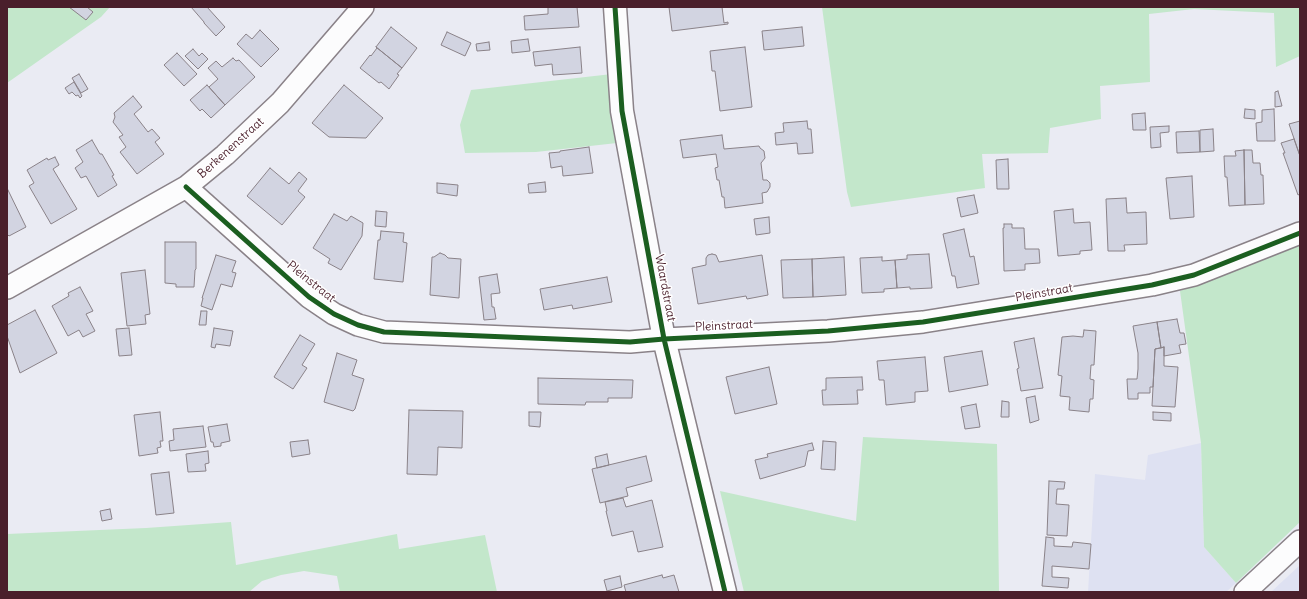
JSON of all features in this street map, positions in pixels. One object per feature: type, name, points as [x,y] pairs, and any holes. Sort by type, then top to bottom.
[{"type":"street","name":"Berkenenstraat","points":[[7,288],[186,187],[225,155],[280,103],[363,7]]},
{"type":"street","name":"Waardstraat","points":[[615,7],[622,111],[664,339],[725,592]]},
{"type":"street","name":"Pleinstraat","points":[[186,187],[309,297],[334,314],[358,325],[384,332],[630,342],[828,331],[923,322],[991,312],[1152,285],[1194,275],[1300,232]]},
{"type":"street","points":[[1244,592],[1300,541]]},
{"type":"shaded area","points":[[1201,443],[1204,547],[1236,583],[1226,592],[1088,592],[1095,474],[1145,480],[1148,455]]},
{"type":"shaded area","points":[[1300,565],[1300,592],[1271,592]]},
{"type":"green space","points":[[7,7],[110,7],[101,17],[7,83]]},
{"type":"green space","points":[[822,7],[1300,7],[1300,56],[1276,67],[1274,13],[1194,9],[1149,14],[1150,82],[1100,86],[1101,119],[1050,128],[1048,153],[982,154],[985,188],[851,207],[847,192]]},
{"type":"green space","points":[[612,74],[617,143],[536,152],[465,153],[460,125],[471,90]]},
{"type":"green space","points":[[1300,243],[1300,522],[1236,583],[1204,547],[1201,443],[1180,291]]},
{"type":"green space","points":[[863,437],[997,444],[999,592],[744,592],[720,491],[856,521]]},
{"type":"green space","points":[[231,522],[236,565],[397,534],[399,549],[485,535],[497,592],[340,592],[337,576],[304,571],[281,575],[262,581],[249,592],[7,592],[7,534],[146,528]]},
{"type":"building","points":[[69,7],[87,7],[93,12],[86,20]]},
{"type":"building","points":[[191,7],[207,7],[225,27],[216,36]]},
{"type":"building","points":[[548,7],[577,7],[579,27],[525,30],[524,16],[548,14]]},
{"type":"building","points":[[669,7],[722,7],[724,23],[728,22],[728,24],[672,31]]},
{"type":"building","points":[[391,27],[417,48],[402,68],[376,47]]},
{"type":"building","points":[[802,27],[804,46],[764,50],[762,31]]},
{"type":"building","points":[[260,30],[279,49],[261,67],[237,44],[246,34],[252,39]]},
{"type":"building","points":[[447,32],[471,43],[465,56],[441,45]]},
{"type":"building","points":[[528,39],[530,51],[512,53],[511,41]]},
{"type":"building","points":[[489,42],[490,50],[477,51],[476,44]]},
{"type":"building","points":[[376,47],[402,68],[389,89],[360,68],[370,55],[371,56],[377,48]]},
{"type":"building","points":[[580,47],[582,73],[553,75],[552,64],[535,66],[533,52]]},
{"type":"building","points":[[745,47],[752,107],[720,111],[715,71],[712,71],[710,51]]},
{"type":"building","points":[[193,49],[199,56],[202,53],[208,59],[198,69],[185,56]]},
{"type":"building","points":[[177,53],[197,74],[184,86],[164,65]]},
{"type":"building","points":[[233,58],[236,61],[239,60],[255,77],[225,105],[209,87],[218,79],[208,68],[216,61],[222,67]]},
{"type":"building","points":[[79,74],[88,89],[81,93],[72,78]]},
{"type":"building","points":[[74,82],[82,96],[80,98],[72,92],[69,94],[65,88]]},
{"type":"building","points":[[207,85],[225,105],[211,118],[202,109],[200,111],[190,100]]},
{"type":"building","points":[[344,85],[383,118],[366,138],[329,137],[312,123]]},
{"type":"building","points":[[1278,91],[1282,106],[1275,107],[1275,92]]},
{"type":"building","points":[[133,96],[142,107],[134,114],[148,132],[152,129],[160,138],[155,142],[164,154],[137,174],[120,152],[126,147],[119,137],[123,135],[113,122],[115,117],[114,113]]},
{"type":"building","points":[[1245,109],[1255,110],[1255,119],[1244,118]]},
{"type":"building","points":[[1274,109],[1275,141],[1257,141],[1256,123],[1262,122],[1262,110]]},
{"type":"building","points":[[1145,113],[1146,130],[1133,130],[1132,114]]},
{"type":"building","points":[[807,121],[808,129],[811,129],[813,153],[798,154],[797,143],[776,145],[775,133],[784,132],[783,123]]},
{"type":"building","points":[[1300,121],[1300,156],[1289,124]]},
{"type":"building","points":[[1169,126],[1169,132],[1160,133],[1161,147],[1151,148],[1150,127]]},
{"type":"building","points":[[1213,129],[1214,151],[1200,152],[1200,130]]},
{"type":"building","points":[[1199,131],[1200,152],[1177,153],[1176,132]]},
{"type":"building","points":[[722,135],[724,149],[759,146],[764,151],[765,158],[761,163],[763,180],[767,180],[770,183],[770,187],[767,192],[762,193],[763,203],[725,208],[724,197],[722,197],[715,168],[718,167],[716,154],[683,158],[680,140]]},
{"type":"building","points":[[1294,139],[1300,156],[1300,194],[1298,195],[1283,153],[1285,153],[1281,143]]},
{"type":"building","points":[[92,140],[114,175],[112,176],[117,185],[98,197],[86,176],[81,178],[75,168],[83,162],[76,150]]},
{"type":"building","points":[[589,147],[593,173],[563,176],[562,166],[551,168],[549,153]]},
{"type":"building","points":[[1244,150],[1252,150],[1253,163],[1260,163],[1261,175],[1263,175],[1264,204],[1245,205]]},
{"type":"building","points":[[1244,150],[1245,205],[1229,206],[1224,156],[1236,156],[1235,151]]},
{"type":"building","points":[[55,157],[59,165],[53,169],[77,209],[51,224],[29,186],[34,183],[27,170],[47,158],[48,160]]},
{"type":"building","points":[[1008,159],[1009,189],[997,189],[996,160]]},
{"type":"building","points":[[270,168],[289,184],[299,172],[307,179],[298,191],[305,197],[282,225],[247,196]]},
{"type":"building","points":[[1192,176],[1194,217],[1170,219],[1166,178]]},
{"type":"building","points":[[545,182],[546,192],[529,193],[528,184]]},
{"type":"building","points":[[437,183],[458,185],[457,196],[437,193]]},
{"type":"building","points":[[7,188],[26,227],[9,236],[7,234]]},
{"type":"building","points":[[974,195],[978,213],[961,217],[957,198]]},
{"type":"building","points":[[1126,198],[1127,213],[1146,212],[1147,244],[1124,245],[1125,251],[1108,251],[1106,199]]},
{"type":"building","points":[[1073,209],[1074,223],[1090,222],[1092,250],[1080,251],[1080,254],[1058,256],[1054,211]]},
{"type":"building","points":[[376,211],[387,212],[386,227],[375,226]]},
{"type":"building","points":[[334,214],[347,221],[351,216],[363,223],[362,236],[341,270],[328,263],[330,259],[313,248]]},
{"type":"building","points":[[769,217],[770,233],[756,235],[754,219]]},
{"type":"building","points":[[1004,224],[1012,224],[1012,228],[1024,228],[1025,249],[1039,249],[1040,263],[1025,264],[1025,270],[1004,271]]},
{"type":"building","points":[[964,229],[970,257],[974,256],[979,284],[957,288],[955,276],[952,276],[943,234]]},
{"type":"building","points":[[381,231],[404,233],[403,242],[407,243],[403,282],[374,279],[378,240],[380,240]]},
{"type":"building","points":[[165,242],[196,242],[194,287],[176,287],[176,284],[165,283]]},
{"type":"building","points":[[440,253],[448,258],[461,259],[459,298],[430,295],[432,257]]},
{"type":"building","points":[[929,254],[932,288],[897,288],[895,260],[907,259],[907,255]]},
{"type":"building","points":[[216,255],[236,261],[232,272],[236,273],[232,287],[221,284],[212,310],[201,306],[202,298]]},
{"type":"building","points":[[708,255],[716,255],[719,262],[762,255],[768,295],[747,299],[746,296],[698,304],[692,268],[706,265],[706,258]]},
{"type":"building","points":[[844,257],[846,295],[813,297],[812,259]]},
{"type":"building","points":[[882,257],[882,261],[895,260],[897,288],[884,289],[884,292],[862,293],[860,258]]},
{"type":"building","points":[[812,259],[813,297],[783,298],[781,260]]},
{"type":"building","points":[[145,270],[150,314],[145,315],[146,324],[127,326],[121,273]]},
{"type":"building","points":[[497,274],[500,293],[491,294],[492,307],[494,307],[496,319],[484,320],[479,277]]},
{"type":"building","points":[[607,277],[612,302],[573,309],[572,305],[544,310],[540,289]]},
{"type":"building","points":[[80,287],[93,311],[86,314],[95,331],[83,337],[79,330],[68,336],[52,306],[69,296],[68,293]]},
{"type":"building","points":[[35,310],[57,353],[20,373],[7,336],[7,325]]},
{"type":"building","points":[[201,311],[207,311],[206,325],[199,325]]},
{"type":"building","points":[[1177,319],[1180,333],[1184,333],[1186,344],[1179,345],[1181,353],[1164,356],[1164,347],[1161,348],[1157,322]]},
{"type":"building","points":[[1157,322],[1161,348],[1155,349],[1153,387],[1150,387],[1150,393],[1138,393],[1138,399],[1128,399],[1127,379],[1137,379],[1138,369],[1138,353],[1133,326]]},
{"type":"building","points":[[129,328],[132,355],[119,356],[116,329]]},
{"type":"building","points":[[214,328],[233,331],[230,346],[216,344],[215,348],[211,347]]},
{"type":"building","points":[[1084,330],[1096,331],[1094,365],[1091,365],[1090,379],[1094,380],[1093,399],[1090,399],[1089,412],[1069,410],[1070,397],[1060,396],[1062,376],[1058,375],[1062,337],[1083,337]]},
{"type":"building","points":[[300,335],[315,344],[302,365],[307,368],[293,389],[274,377]]},
{"type":"building","points":[[1034,338],[1043,388],[1021,391],[1017,369],[1019,368],[1014,342]]},
{"type":"building","points":[[1164,347],[1164,366],[1178,367],[1175,407],[1152,406],[1155,349]]},
{"type":"building","points":[[982,351],[988,385],[949,392],[944,357]]},
{"type":"building","points":[[337,353],[357,360],[352,375],[364,379],[355,409],[353,411],[324,402]]},
{"type":"building","points":[[925,357],[928,391],[915,392],[915,402],[886,405],[884,380],[879,380],[877,361]]},
{"type":"building","points":[[769,367],[777,404],[735,414],[726,377]]},
{"type":"building","points":[[862,377],[863,390],[857,390],[858,404],[823,405],[822,390],[826,390],[826,378]]},
{"type":"building","points":[[538,378],[633,380],[632,398],[608,398],[608,402],[586,402],[585,405],[538,404]]},
{"type":"building","points":[[1035,396],[1039,420],[1030,423],[1026,398]]},
{"type":"building","points":[[1002,401],[1009,402],[1009,417],[1001,417]]},
{"type":"building","points":[[976,404],[980,427],[965,429],[961,407]]},
{"type":"building","points":[[409,410],[463,411],[462,448],[438,447],[437,475],[407,474]]},
{"type":"building","points":[[160,412],[163,441],[160,441],[161,447],[157,448],[158,453],[139,456],[134,415]]},
{"type":"building","points":[[529,412],[541,412],[540,427],[529,426]]},
{"type":"building","points":[[1153,412],[1171,413],[1171,421],[1153,420]]},
{"type":"building","points":[[227,424],[230,441],[221,443],[221,446],[214,447],[213,442],[211,442],[208,427]]},
{"type":"building","points":[[203,426],[206,447],[170,451],[169,441],[174,440],[173,429]]},
{"type":"building","points":[[308,440],[310,454],[292,457],[290,442]]},
{"type":"building","points":[[823,441],[836,442],[835,470],[821,469]]},
{"type":"building","points":[[812,443],[814,450],[808,451],[805,466],[760,479],[755,460],[768,457],[767,454]]},
{"type":"building","points":[[208,451],[209,463],[205,464],[206,471],[188,472],[186,454]]},
{"type":"building","points":[[607,454],[609,465],[597,468],[595,457]]},
{"type":"building","points":[[646,456],[652,481],[626,488],[628,496],[600,503],[592,469]]},
{"type":"building","points":[[169,472],[174,513],[156,515],[151,474]]},
{"type":"building","points":[[1049,481],[1065,482],[1064,489],[1057,489],[1056,504],[1069,505],[1067,536],[1047,535]]},
{"type":"building","points":[[623,498],[626,507],[652,500],[663,547],[638,552],[633,531],[612,536],[605,502]]},
{"type":"building","points":[[110,509],[112,519],[102,521],[100,511]]},
{"type":"building","points":[[1046,537],[1054,538],[1054,546],[1072,547],[1073,542],[1091,544],[1089,569],[1052,566],[1052,577],[1069,578],[1068,588],[1042,586]]},
{"type":"building","points":[[662,575],[663,578],[674,575],[679,592],[626,592],[624,585]]},
{"type":"building","points":[[620,576],[622,587],[607,591],[604,580]]},
{"type":"cycle path","points":[[615,7],[622,111],[664,339],[725,592]]},
{"type":"cycle path","points":[[186,187],[309,297],[334,314],[358,325],[384,332],[630,342],[828,331],[923,322],[1152,285],[1194,275],[1300,233]]}]
